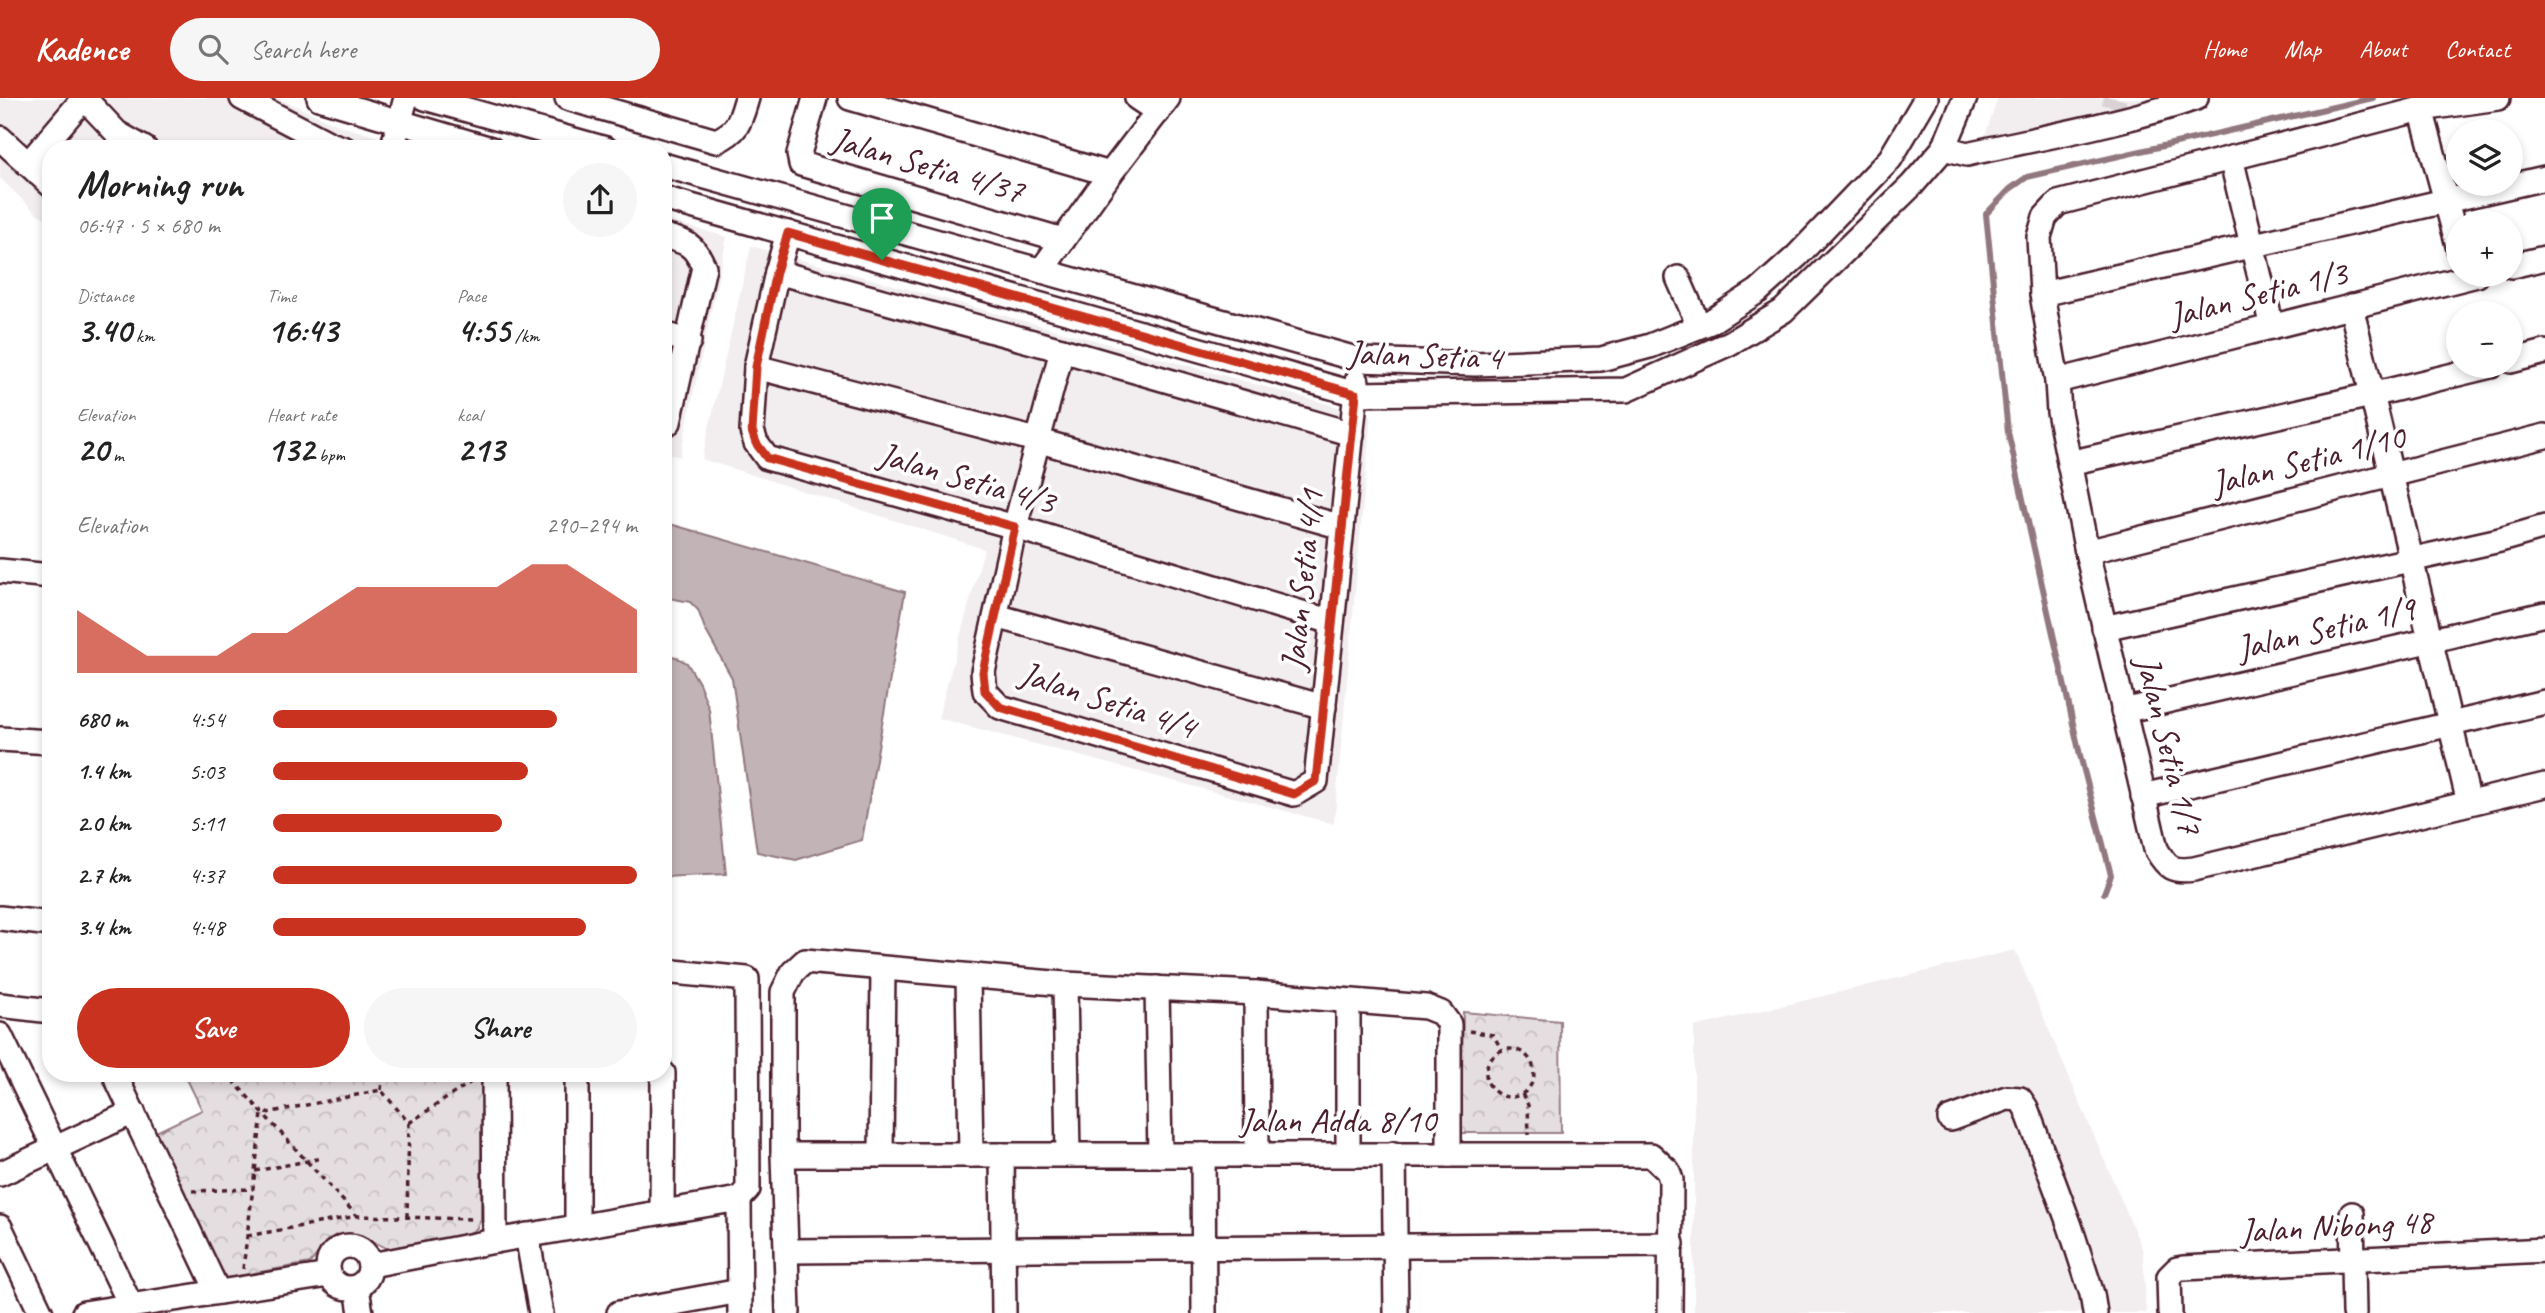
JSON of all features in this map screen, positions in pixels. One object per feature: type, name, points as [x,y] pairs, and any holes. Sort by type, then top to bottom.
[{"type":"street","points":[[48,140],[84,98],[117,132],[130,140]]},
{"type":"street","points":[[242,98],[322,140]]},
{"type":"street","points":[[319,98],[460,140]]},
{"type":"street","points":[[394,140],[406,98]]},
{"type":"street","points":[[425,98],[574,140]]},
{"type":"street","points":[[567,98],[716,141],[732,134],[747,98]]},
{"type":"street","name":"Jalan Setia 4/37","points":[[815,98],[799,154],[799,161],[805,166],[1063,240]]},
{"type":"street","points":[[850,98],[1110,174]]},
{"type":"street","points":[[1041,271],[1163,105],[1137,98]]},
{"type":"street","name":"Jalan Setia 4","points":[[672,168],[1360,360],[1475,364],[1601,359],[1650,345],[1710,322],[1758,291],[1797,256],[1890,159],[1926,98]]},
{"type":"street","name":"Jalan Setia 4","points":[[672,201],[1356,394],[1626,390],[1730,343],[1783,311],[1912,185],[1944,148],[1965,98]]},
{"type":"street","points":[[1944,148],[1967,154],[2114,114],[2167,108],[2196,98]]},
{"type":"street","name":"Jalan Setia 1/7","points":[[2498,98],[2421,109],[2058,203],[2045,217],[2039,237],[2042,294],[2057,381],[2059,412],[2087,552],[2155,849],[2165,865],[2179,871],[2545,785]]},
{"type":"street","points":[[2421,109],[2448,210]]},
{"type":"street","points":[[0,138],[42,177]]},
{"type":"street","points":[[28,164],[42,148]]},
{"type":"street","points":[[2231,159],[2272,327]]},
{"type":"street","points":[[2042,294],[2545,178]]},
{"type":"street","name":"Jalan Setia 4/3","points":[[788,233],[776,272],[756,367],[752,431],[756,443],[767,458],[1015,527],[1332,622]]},
{"type":"street","points":[[672,238],[684,241],[697,251],[704,267],[672,410]]},
{"type":"street","points":[[2523,263],[2545,258]]},
{"type":"street","points":[[776,272],[1062,350],[1352,435]]},
{"type":"street","points":[[1678,278],[1699,326]]},
{"type":"street","name":"Jalan Setia 1/3","points":[[2057,381],[2446,282]]},
{"type":"street","points":[[2351,306],[2469,803]]},
{"type":"street","points":[[672,336],[689,341]]},
{"type":"street","name":"Jalan Setia 4/4","points":[[1062,350],[1015,527],[983,672],[985,691],[1000,707],[1294,794]]},
{"type":"street","points":[[2523,358],[2545,352]]},
{"type":"street","name":"Jalan Setia 4/1","points":[[1294,794],[1316,781],[1360,360]]},
{"type":"street","points":[[756,367],[1040,441],[1342,527]]},
{"type":"street","points":[[2069,463],[2446,377]]},
{"type":"street","name":"Jalan Setia 1/10","points":[[2087,552],[2545,436]]},
{"type":"street","points":[[2104,628],[2500,540],[2545,527]]},
{"type":"street","points":[[0,572],[42,575]]},
{"type":"street","name":"Jalan Setia 1/9","points":[[2123,711],[2545,614]]},
{"type":"street","points":[[996,616],[1324,707]]},
{"type":"street","points":[[2143,796],[2545,702]]},
{"type":"street","points":[[0,739],[42,741]]},
{"type":"street","points":[[0,918],[42,923]]},
{"type":"street","points":[[788,1313],[783,1155],[783,992],[793,972],[805,961],[1065,984],[1256,993],[1426,1007],[1445,1022],[1449,1155]]},
{"type":"street","points":[[881,1155],[883,969]]},
{"type":"street","points":[[371,1265],[495,1230],[527,1235],[739,1199],[748,1189],[747,979],[672,972]]},
{"type":"street","points":[[968,976],[971,1155]]},
{"type":"street","points":[[1065,984],[1068,1155]]},
{"type":"street","points":[[1157,988],[1160,1155]]},
{"type":"street","points":[[1256,993],[1257,1155]]},
{"type":"street","points":[[1348,1002],[1348,1154]]},
{"type":"street","points":[[0,1005],[42,1010]]},
{"type":"street","points":[[0,1035],[138,1308]]},
{"type":"street","points":[[118,1082],[170,1191],[229,1290]]},
{"type":"street","points":[[486,1082],[495,1230]]},
{"type":"street","points":[[577,1082],[577,1226]]},
{"type":"street","points":[[662,1211],[663,1082]]},
{"type":"street","points":[[1950,1119],[2007,1098],[2020,1099],[2026,1108],[2070,1226],[2092,1294],[2095,1313]]},
{"type":"street","points":[[0,1174],[133,1112]]},
{"type":"street","points":[[1394,1154],[1396,1313]]},
{"type":"street","name":"Jalan Adda 8/10","points":[[783,1155],[1651,1155],[1660,1160],[1671,1180],[1672,1244]]},
{"type":"street","points":[[1002,1155],[1004,1313]]},
{"type":"street","points":[[1203,1155],[1205,1313]]},
{"type":"street","points":[[619,1313],[740,1302],[739,1199]]},
{"type":"street","points":[[2352,1214],[2354,1313]]},
{"type":"street","points":[[0,1227],[41,1313]]},
{"type":"street","points":[[527,1235],[541,1313]]},
{"type":"street","points":[[788,1251],[1672,1244],[1670,1313]]},
{"type":"street","points":[[341,1247],[360,1248],[371,1265],[369,1277],[357,1288],[340,1287],[333,1283],[329,1275],[329,1259],[341,1247]]},
{"type":"street","name":"Jalan Nibong 48","points":[[2170,1313],[2169,1278],[2177,1269],[2545,1250]]},
{"type":"street","points":[[84,1313],[138,1308],[229,1290],[329,1275]]},
{"type":"street","points":[[357,1288],[360,1313]]},
{"type":"path","points":[[1445,1022],[1493,1035],[1502,1050]]},
{"type":"path","points":[[1502,1050],[1519,1051],[1531,1062],[1534,1078],[1531,1086],[1522,1094],[1509,1098],[1501,1096],[1488,1085],[1486,1068],[1494,1054],[1502,1050]]},
{"type":"path","points":[[234,1082],[357,1216]]},
{"type":"path","points":[[382,1082],[382,1090],[409,1123],[407,1217]]},
{"type":"path","points":[[409,1123],[475,1082]]},
{"type":"path","points":[[262,1114],[382,1090]]},
{"type":"path","points":[[1522,1094],[1528,1105],[1530,1154]]},
{"type":"path","points":[[229,1290],[247,1236],[262,1114]]},
{"type":"path","points":[[255,1171],[323,1158]]},
{"type":"path","points":[[170,1191],[253,1189]]},
{"type":"path","points":[[247,1236],[357,1216],[407,1217],[495,1230]]},
{"type":"shaded area","points":[[0,98],[278,98],[341,126],[388,140],[42,140],[42,216],[0,178]]},
{"type":"shaded area","points":[[1998,98],[2182,98],[1983,141]]},
{"type":"shaded area","points":[[672,222],[727,237],[680,457],[672,455]]},
{"type":"shaded area","points":[[751,246],[1371,416],[1334,824],[938,718],[984,549],[702,459]]},
{"type":"shaded area","points":[[672,525],[905,592],[862,840],[796,860],[757,852],[732,678],[705,629],[698,610],[690,602],[672,599]]},
{"type":"shaded area","points":[[672,656],[687,663],[699,683],[709,709],[726,874],[672,877]]},
{"type":"shaded area","points":[[2015,950],[2143,1251],[2146,1313],[1694,1313],[1694,1027]]},
{"type":"green space","points":[[1463,1012],[1560,1021],[1561,1133],[1461,1133]]},
{"type":"green space","points":[[188,1082],[482,1082],[481,1219],[477,1228],[470,1233],[388,1249],[360,1235],[343,1236],[329,1240],[310,1263],[226,1278],[220,1274],[156,1132],[202,1110]]},
{"type":"waterway","points":[[2104,893],[2111,875],[2080,755],[2008,432],[1986,214],[2010,189],[2027,177],[2373,98]]},
{"type":"tunnel","points":[[2113,107],[2115,98]]},
{"type":"route","points":[[788,233],[882,260],[1356,394],[1316,781],[1294,794],[1000,707],[985,691],[983,672],[1015,527],[767,458],[756,443],[752,431],[756,367],[776,272],[788,233]]}]
